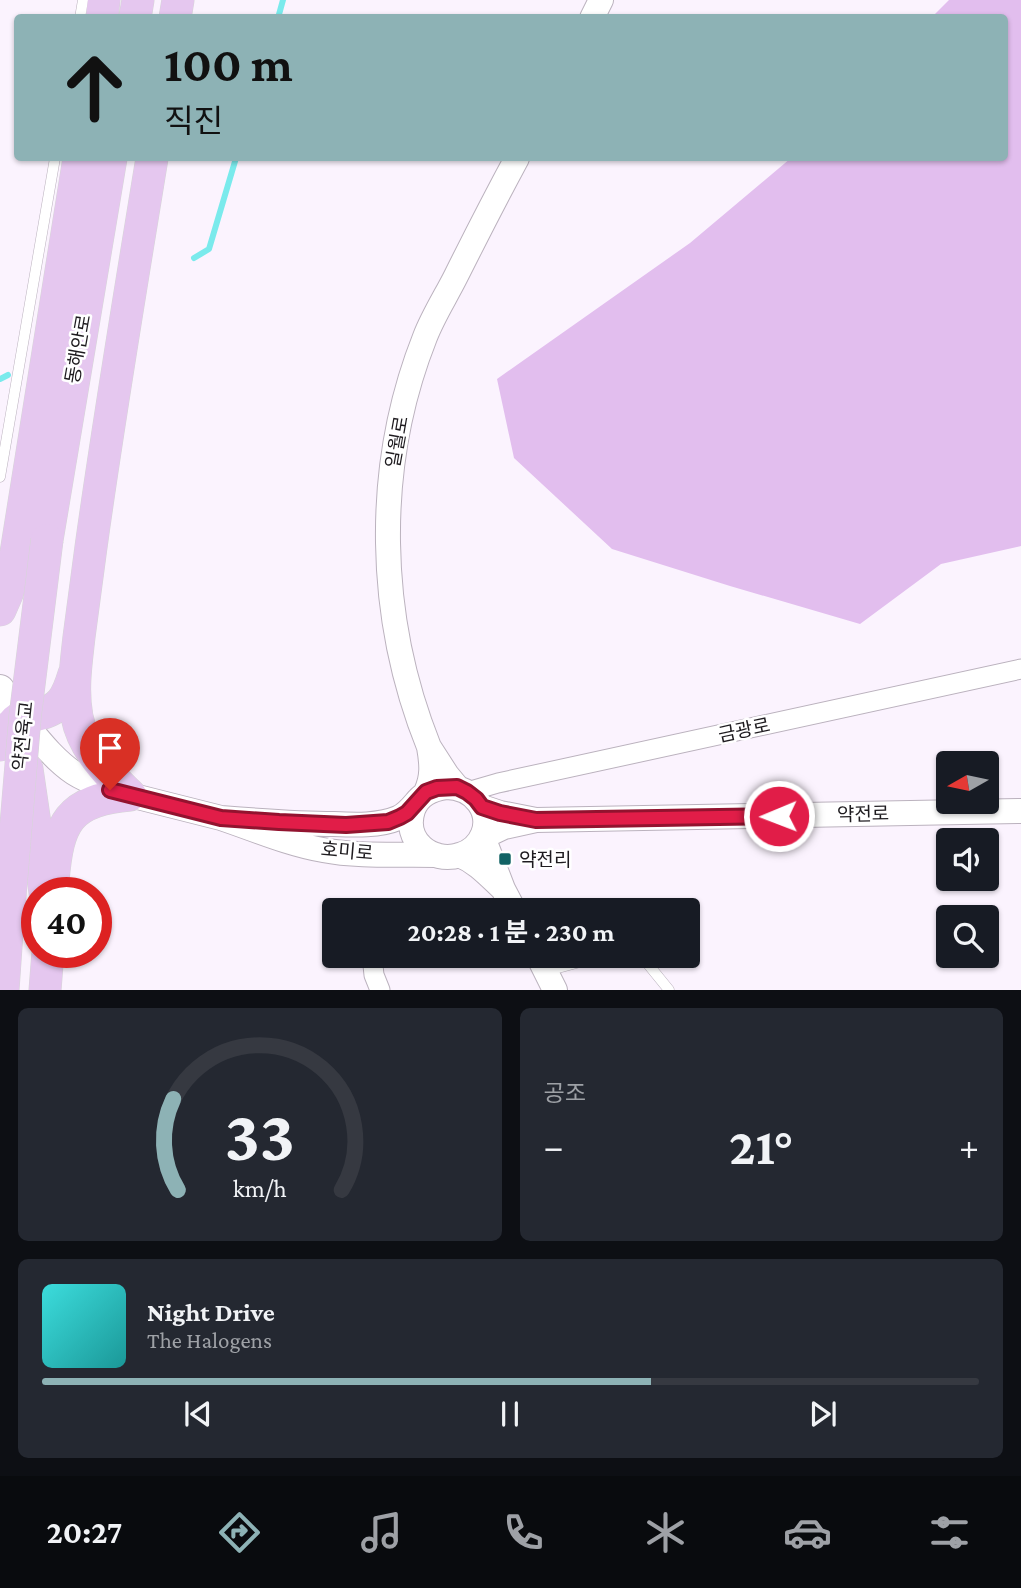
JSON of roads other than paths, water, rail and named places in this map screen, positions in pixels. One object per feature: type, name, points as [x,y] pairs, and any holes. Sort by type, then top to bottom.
[{"type":"main road","points":[[0,610],[12,578],[79,161]]},
{"type":"main road","name":"동해안로","points":[[47,540],[110,161]]},
{"type":"main road","points":[[0,745],[20,717],[57,707],[70,688],[107,433],[152,161]]},
{"type":"main road","name":"약전육교","points":[[3,989],[25,717],[47,540]]},
{"type":"main road","points":[[75,667],[76,706],[81,733],[109,775],[130,795]]},
{"type":"main road","name":"호미로","points":[[0,690],[20,717]]},
{"type":"main road","points":[[20,717],[43,877]]},
{"type":"main road","points":[[53,877],[59,839],[64,827],[82,807],[111,797],[130,795]]},
{"type":"main road","points":[[45,989],[47,968]]},
{"type":"street","name":"일월로","points":[[422,796],[431,782],[432,772],[429,747],[414,705],[394,622],[387,534],[391,472],[405,396],[426,334],[515,161]]},
{"type":"street","name":"금광로","points":[[468,795],[525,777],[1021,669]]},
{"type":"street","name":"호미로","points":[[20,717],[59,761],[74,773],[101,786],[221,818],[322,850],[342,853],[448,855]]},
{"type":"street","name":"일월로","points":[[429,747],[447,775],[468,795]]},
{"type":"street","points":[[448,855],[468,851],[482,838],[486,827],[485,817],[468,795],[437,788],[422,796],[413,811],[412,835],[418,844],[448,855],[470,859],[507,898]]},
{"type":"street","name":"약전로","points":[[468,795],[500,813],[536,820]]},
{"type":"street","name":"호미로","points":[[221,818],[279,822],[388,822],[407,813],[422,796]]},
{"type":"street","name":"약전로","points":[[482,838],[504,827],[536,820],[1021,811]]},
{"type":"street","points":[[482,838],[508,898]]},
{"type":"street","points":[[373,968],[380,989]]},
{"type":"lane","points":[[0,477],[54,161]]},
{"type":"lane","points":[[651,968],[669,989]]},
{"type":"waterway","points":[[279,14],[283,0]]},
{"type":"waterway","points":[[194,258],[209,249],[235,161]]},
{"type":"waterway","points":[[0,379],[8,375]]},
{"type":"place","name":"약전리","points":[[505,859]]}]
